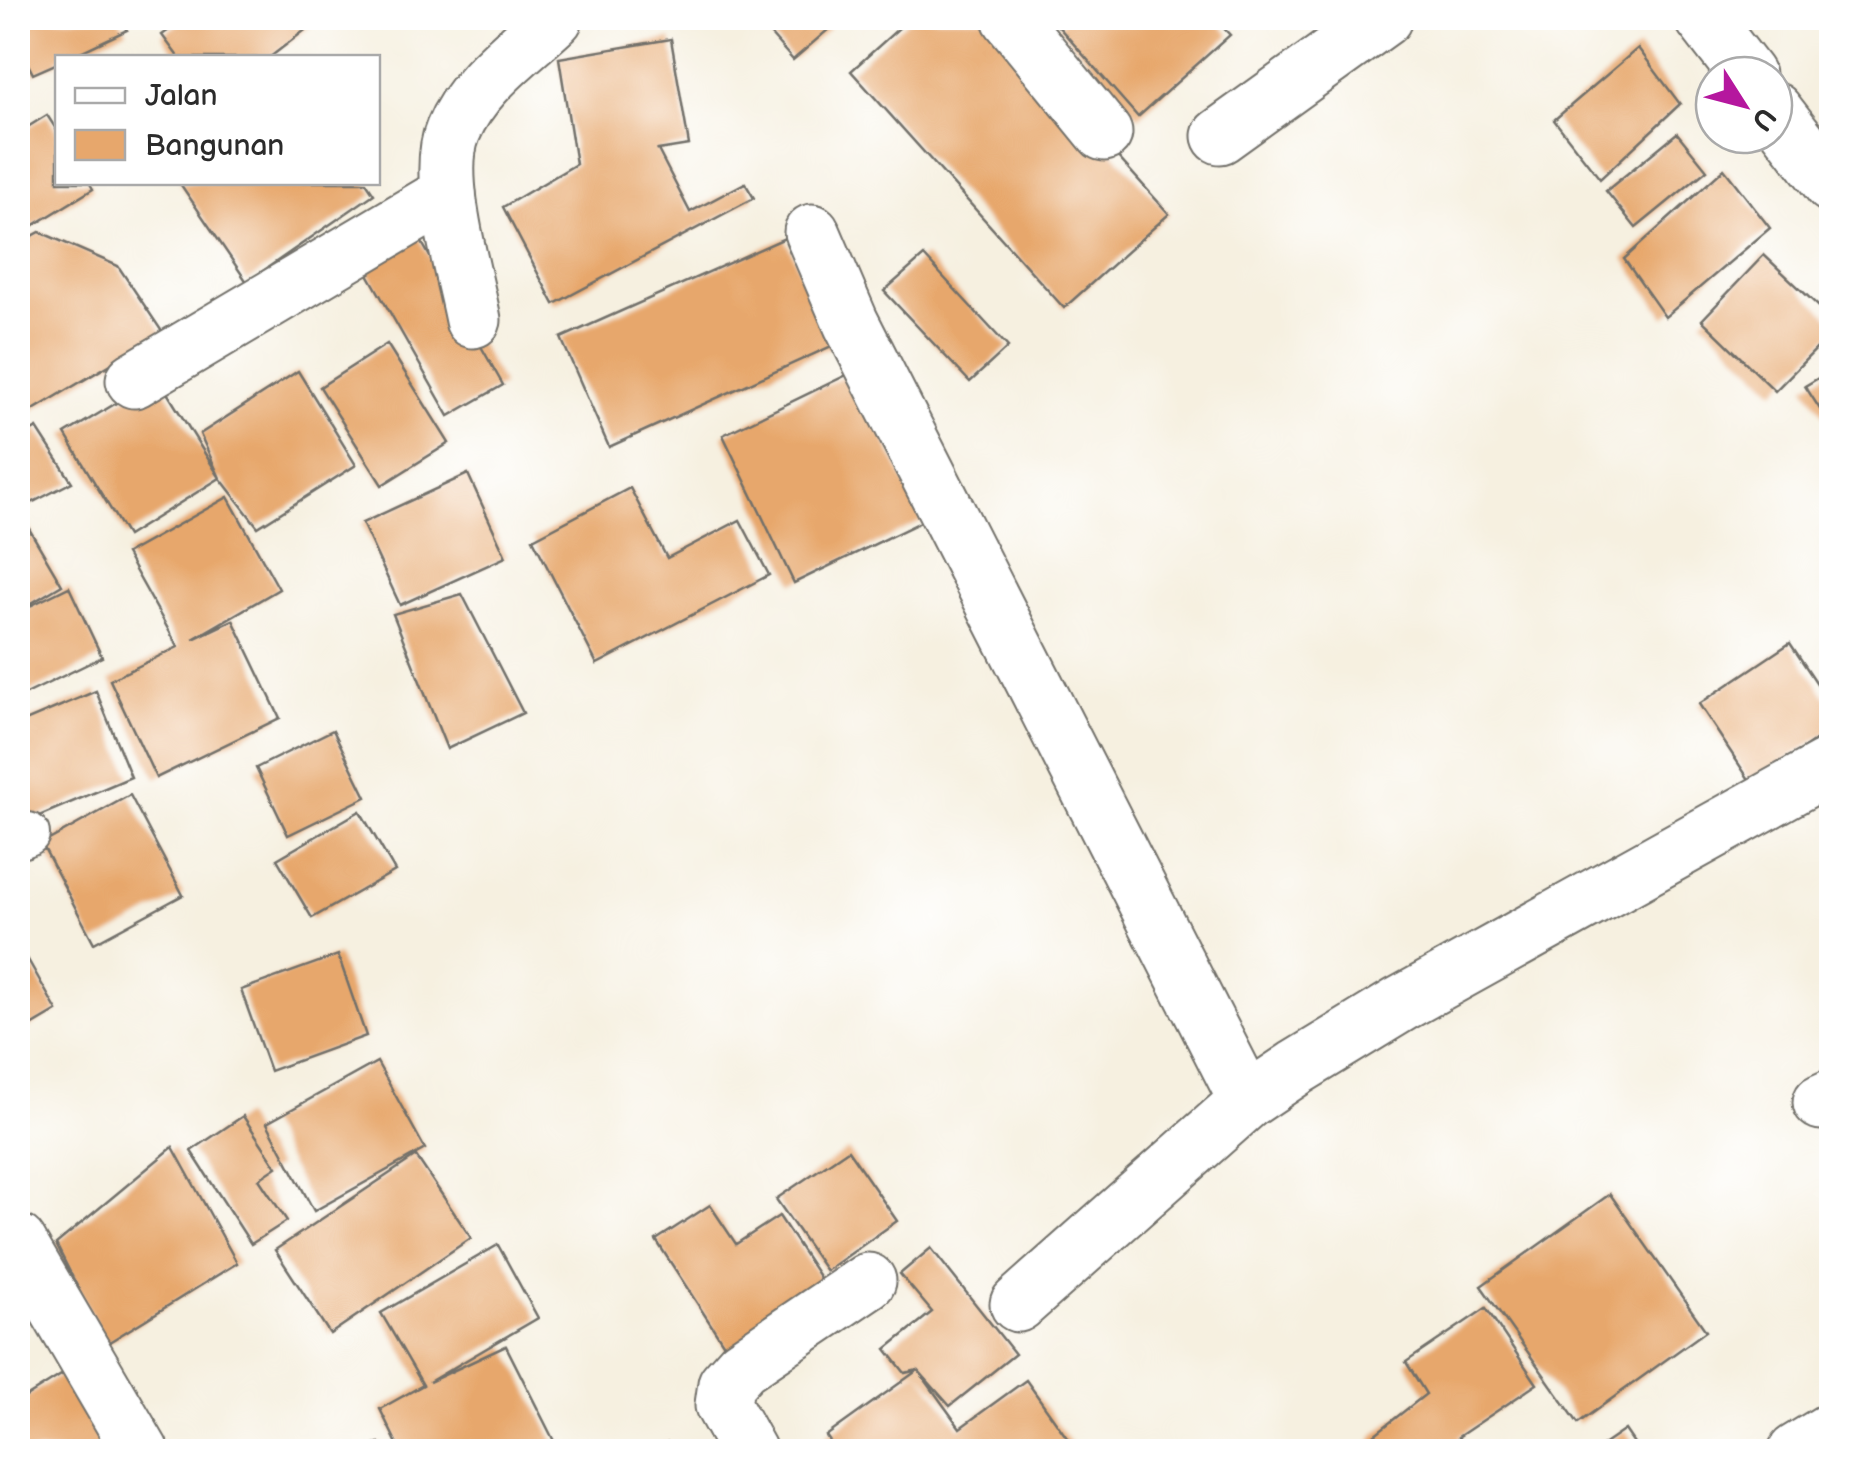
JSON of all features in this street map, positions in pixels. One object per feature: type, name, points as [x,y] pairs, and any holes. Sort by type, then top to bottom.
[{"type":"street","points":[[473,320],[448,194],[446,162],[452,133],[467,105],[554,18]]},
{"type":"street","points":[[1010,18],[1104,132]]},
{"type":"street","points":[[1220,136],[1384,18]]},
{"type":"street","points":[[1703,18],[1732,55]]},
{"type":"street","points":[[1794,136],[1832,185]]},
{"type":"street","points":[[134,380],[448,194]]},
{"type":"street","points":[[812,232],[851,323],[1247,1101]]},
{"type":"street","points":[[1018,1304],[1247,1101],[1401,1004],[1832,765]]},
{"type":"street","points":[[18,1242],[141,1452]]},
{"type":"street","points":[[749,1452],[723,1405],[726,1384],[742,1366],[868,1281]]},
{"type":"street","points":[[1796,1452],[1832,1430]]},
{"type":"building","points":[[18,18],[118,18],[127,30],[74,55],[55,55],[55,64],[33,74],[18,44]]},
{"type":"building","points":[[186,18],[309,18],[313,24],[273,55],[177,55],[162,35]]},
{"type":"building","points":[[756,18],[819,18],[829,29],[793,60]]},
{"type":"building","points":[[910,18],[993,18],[1169,214],[1064,308],[851,71]]},
{"type":"building","points":[[1067,18],[1214,18],[1230,35],[1138,117],[1058,26]]},
{"type":"building","points":[[671,39],[689,145],[658,150],[690,212],[745,183],[754,198],[554,304],[503,207],[576,164],[559,58]]},
{"type":"building","points":[[1638,48],[1680,104],[1600,179],[1554,120]]},
{"type":"building","points":[[47,115],[55,127],[55,185],[91,185],[93,189],[18,235],[18,133]]},
{"type":"building","points":[[1677,133],[1707,170],[1636,228],[1606,191]]},
{"type":"building","points":[[1724,169],[1770,228],[1665,317],[1624,259]]},
{"type":"building","points":[[181,185],[368,185],[374,194],[247,282]]},
{"type":"building","points":[[40,232],[118,266],[163,333],[18,419],[18,244]]},
{"type":"building","points":[[417,234],[503,385],[449,416],[363,265]]},
{"type":"building","points":[[785,238],[834,345],[609,447],[561,338]]},
{"type":"building","points":[[1764,255],[1832,319],[1832,333],[1775,391],[1702,320]]},
{"type":"building","points":[[924,256],[1008,347],[970,382],[884,291]]},
{"type":"building","points":[[387,344],[449,443],[382,485],[320,387]]},
{"type":"building","points":[[1832,370],[1832,428],[1805,386]]},
{"type":"building","points":[[298,371],[356,465],[258,527],[220,478],[200,434]]},
{"type":"building","points":[[853,372],[923,521],[794,583],[723,435]]},
{"type":"building","points":[[158,378],[220,478],[127,536],[65,434]]},
{"type":"building","points":[[37,428],[72,482],[18,510],[18,439]]},
{"type":"building","points":[[468,474],[506,557],[400,605],[362,523]]},
{"type":"building","points":[[630,488],[667,558],[740,520],[769,575],[597,664],[533,539]]},
{"type":"building","points":[[228,497],[279,589],[193,639],[233,620],[280,718],[156,778],[110,680],[178,647],[126,554]]},
{"type":"building","points":[[18,510],[62,585],[18,611]]},
{"type":"building","points":[[69,587],[102,657],[18,698],[18,612]]},
{"type":"building","points":[[462,594],[523,713],[447,749],[393,614]]},
{"type":"building","points":[[1790,643],[1832,706],[1832,729],[1752,784],[1699,704]]},
{"type":"building","points":[[96,691],[131,777],[18,825],[18,724]]},
{"type":"building","points":[[333,730],[366,797],[288,835],[256,768]]},
{"type":"building","points":[[130,795],[183,895],[94,943],[42,844]]},
{"type":"building","points":[[360,811],[395,871],[312,918],[277,859]]},
{"type":"building","points":[[18,942],[57,1011],[18,1034]]},
{"type":"building","points":[[338,955],[366,1036],[270,1071],[241,990]]},
{"type":"building","points":[[377,1062],[425,1149],[314,1211],[267,1123]]},
{"type":"building","points":[[243,1116],[277,1167],[259,1179],[287,1221],[251,1244],[191,1151]]},
{"type":"building","points":[[173,1147],[237,1263],[106,1344],[56,1244]]},
{"type":"building","points":[[848,1150],[897,1221],[826,1271],[776,1199]]},
{"type":"building","points":[[416,1156],[471,1238],[330,1334],[275,1250]]},
{"type":"building","points":[[1610,1194],[1706,1331],[1578,1423],[1481,1286]]},
{"type":"building","points":[[710,1205],[736,1244],[779,1216],[830,1293],[732,1357],[656,1240]]},
{"type":"building","points":[[498,1245],[538,1318],[429,1382],[506,1346],[557,1447],[549,1452],[401,1452],[380,1409],[423,1385],[381,1313]]},
{"type":"building","points":[[931,1248],[1015,1354],[950,1406],[918,1370],[905,1373],[886,1349],[932,1312],[900,1274]]},
{"type":"building","points":[[1486,1308],[1537,1384],[1458,1437],[1469,1452],[1368,1452],[1374,1435],[1426,1394],[1406,1362]]},
{"type":"building","points":[[918,1370],[960,1428],[1026,1380],[1077,1452],[837,1452],[826,1436]]},
{"type":"building","points":[[66,1372],[113,1452],[18,1452],[18,1402]]},
{"type":"building","points":[[1625,1430],[1640,1452],[1593,1452]]},
{"type":"building","points":[[667,1442],[673,1452],[651,1452]]},
{"type":"building","points":[[379,1443],[383,1452],[362,1452]]}]
